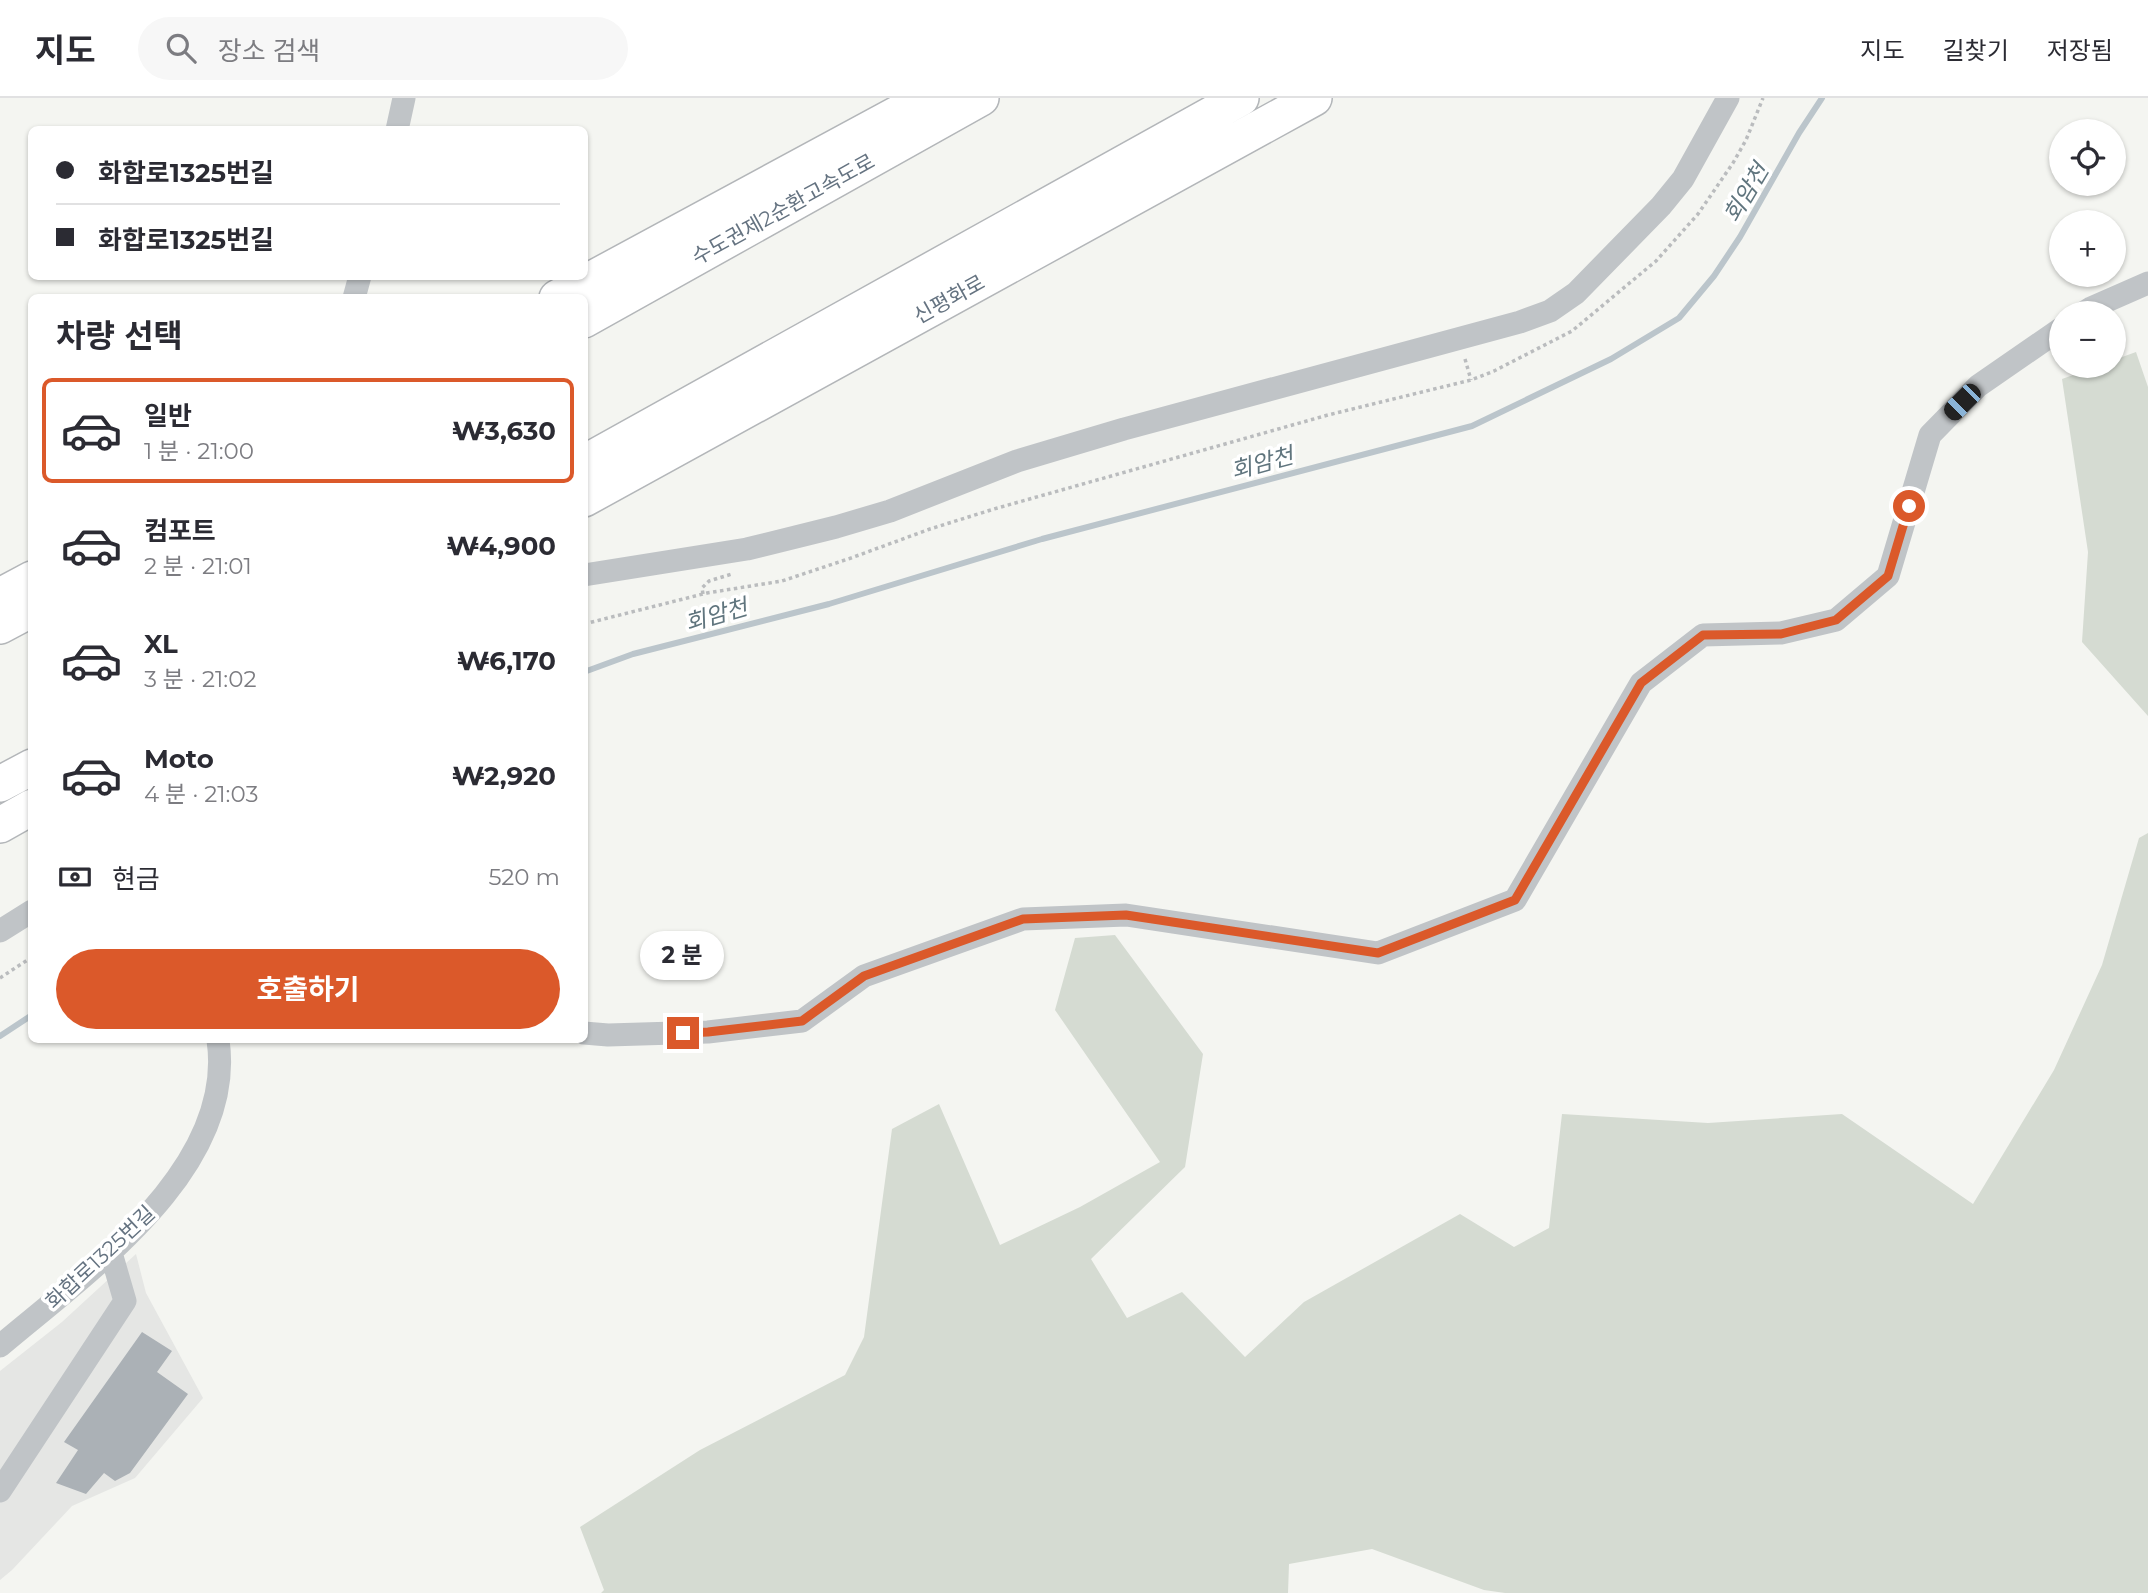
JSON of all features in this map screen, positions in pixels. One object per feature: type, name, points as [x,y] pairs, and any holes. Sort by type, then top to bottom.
[{"type":"highway","name":"수도권제2순환고속도로","points":[[564,294],[927,98]]},
{"type":"highway","name":"수도권제2순환고속도로","points":[[588,318],[981,98]]},
{"type":"highway","name":"신평화로","points":[[588,461],[1241,98]]},
{"type":"highway","name":"신평화로","points":[[588,497],[1314,98]]},
{"type":"highway","points":[[0,596],[28,581]]},
{"type":"highway","points":[[0,626],[28,611]]},
{"type":"highway","points":[[0,784],[28,769]]},
{"type":"highway","points":[[0,825],[28,809]]},
{"type":"street","points":[[398,126],[404,98]]},
{"type":"street","points":[[588,574],[747,549],[836,527],[890,511],[1017,461],[1550,312],[1576,293],[1661,206],[1683,179],[1728,98]]},
{"type":"street","points":[[2105,301],[2148,283]]},
{"type":"street","points":[[588,1033],[708,1032],[802,1021],[864,976],[1023,919],[1126,915],[1378,953],[1515,900],[1641,683],[1703,635],[1781,634],[1836,620],[1888,576],[1930,435],[1978,386],[2049,337]]},
{"type":"street","points":[[0,931],[28,914]]},
{"type":"street","name":"화합로1325번길","points":[[0,1346],[111,1253],[153,1210],[183,1172],[202,1137],[216,1099],[219,1043]]},
{"type":"street","points":[[0,1491],[125,1301],[111,1253]]},
{"type":"path","points":[[0,978],[28,960]]},
{"type":"shaded area","points":[[2136,352],[2148,387],[2148,716],[2082,642],[2088,552],[2062,379],[2126,378],[2126,356]]},
{"type":"shaded area","points":[[2148,833],[2148,1593],[1505,1593],[1484,1590],[1372,1549],[1289,1564],[1288,1593],[601,1593],[604,1590],[580,1527],[700,1450],[845,1375],[864,1337],[892,1129],[939,1104],[1000,1245],[1080,1207],[1160,1162],[1055,1010],[1075,938],[1115,935],[1203,1054],[1185,1167],[1091,1259],[1127,1318],[1182,1292],[1245,1357],[1304,1302],[1460,1214],[1514,1247],[1549,1228],[1562,1114],[1708,1123],[1842,1114],[1973,1204],[2054,1070],[2102,965],[2139,838]]},
{"type":"shaded area","points":[[136,1254],[146,1293],[203,1398],[135,1478],[72,1506],[0,1580],[0,1371],[62,1322]]},
{"type":"building","points":[[142,1332],[172,1351],[157,1372],[188,1394],[130,1473],[115,1481],[104,1473],[86,1494],[56,1483],[78,1450],[64,1442]]},
{"type":"waterway","name":"회암천","points":[[588,671],[633,654],[829,604],[1042,539],[1472,426],[1611,359],[1679,318],[1714,276],[1740,237],[1822,98]]},
{"type":"waterway","name":"회암천","points":[[0,1036],[28,1018]]},
{"type":"route","points":[[683,1033],[802,1021],[864,976],[1023,919],[1126,915],[1378,953],[1515,900],[1641,683],[1703,635],[1781,634],[1836,620],[1888,576],[1909,506]]}]
